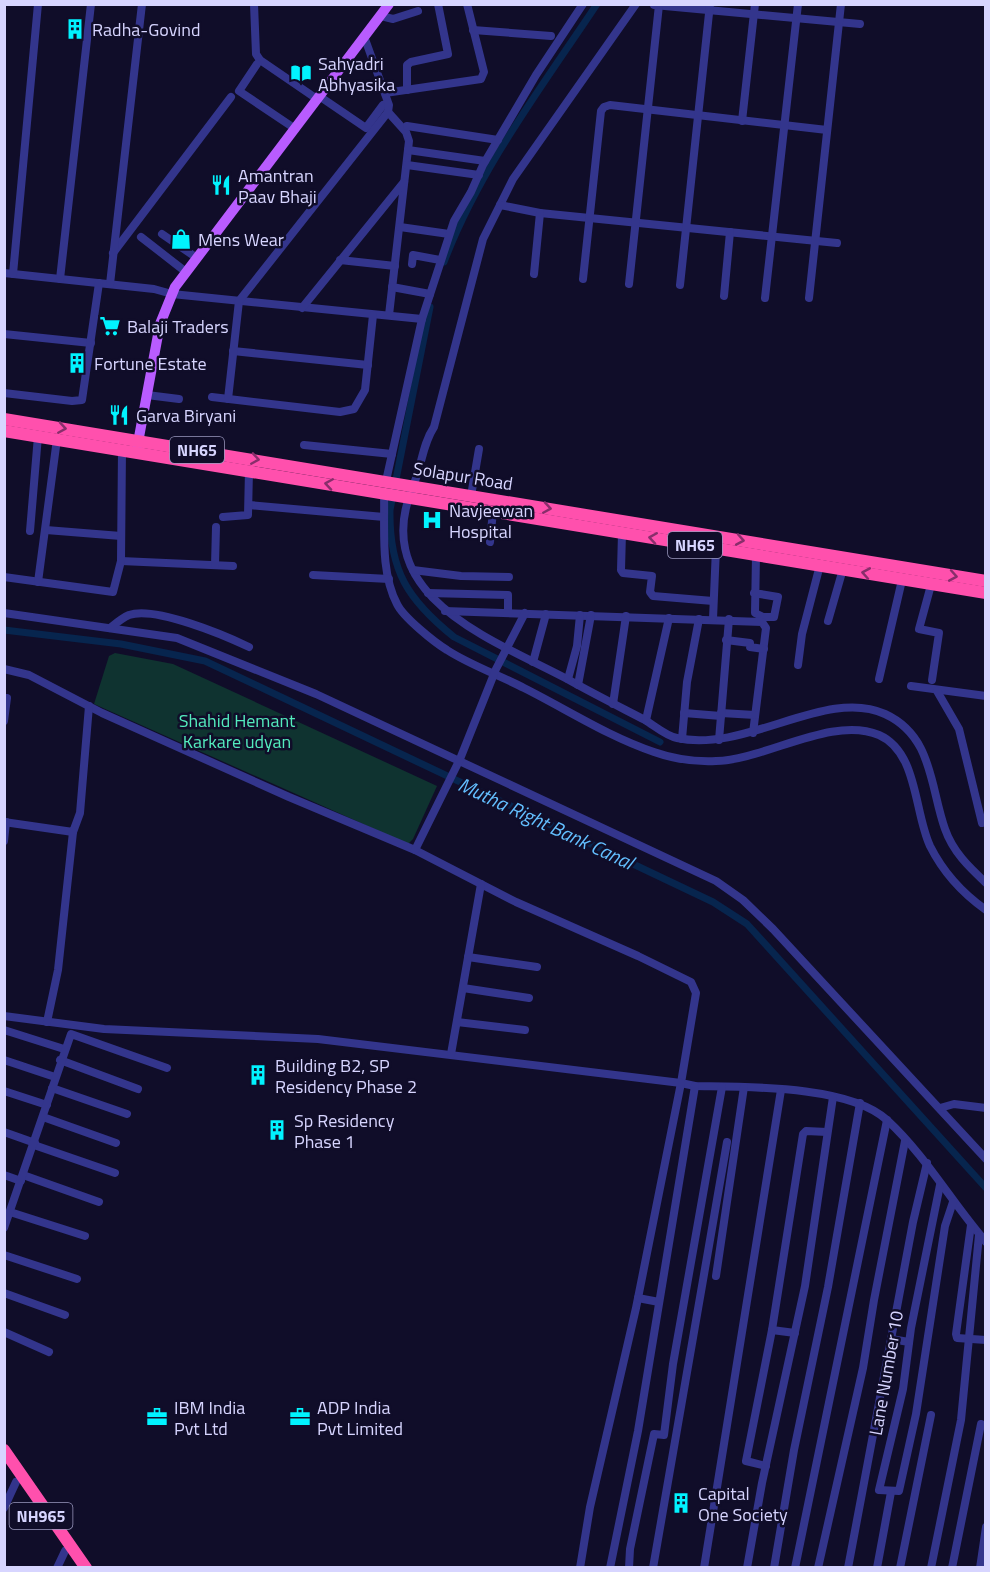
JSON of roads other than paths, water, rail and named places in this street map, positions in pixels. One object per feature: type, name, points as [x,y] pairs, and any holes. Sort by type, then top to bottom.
[{"type":"highway","name":"Solapur Road","points":[[4,419],[249,470],[386,487]]},
{"type":"highway","name":"Solapur Road","points":[[4,431],[122,449],[138,446],[408,491],[493,511],[986,593]]},
{"type":"highway","name":"Solapur Road","points":[[408,491],[471,496],[986,581]]},
{"type":"highway","name":"NH965","points":[[4,1450],[86,1568]]},
{"type":"highway","name":"NH965","points":[[4,1465],[77,1568]]},
{"type":"main road","points":[[138,446],[160,324],[172,294],[186,272],[294,128],[365,39],[389,4]]},
{"type":"street","points":[[38,4],[9,273],[154,289],[172,294],[422,319]]},
{"type":"street","points":[[60,279],[91,4]]},
{"type":"street","points":[[110,284],[142,4]]},
{"type":"street","points":[[254,4],[256,54],[260,60],[366,128],[386,109]]},
{"type":"street","points":[[407,90],[407,65],[411,62],[448,54],[438,4]]},
{"type":"street","points":[[385,93],[481,79],[484,72],[467,4]]},
{"type":"street","points":[[584,4],[536,75],[485,162],[449,234],[440,260],[422,319],[386,487],[384,517],[389,579],[397,605],[446,650],[495,671],[650,751],[688,761],[736,760],[837,731],[865,730],[878,734],[891,741],[908,768],[926,835],[942,866],[964,894],[986,910]]},
{"type":"street","points":[[636,4],[513,179],[483,239],[434,427],[426,439],[408,491],[404,543],[413,570],[428,593],[444,611],[506,652],[568,679],[672,736],[682,739],[719,740],[753,733],[820,711],[853,707],[875,710],[896,721],[910,733],[927,759],[949,838],[966,865],[986,883]]},
{"type":"street","points":[[654,4],[754,9],[796,18],[860,24]]},
{"type":"street","points":[[765,298],[798,4]]},
{"type":"street","points":[[808,298],[841,4]]},
{"type":"street","points":[[629,284],[659,5]]},
{"type":"street","points":[[680,285],[710,7]]},
{"type":"street","points":[[742,121],[754,9]]},
{"type":"street","points":[[381,16],[393,19],[418,11]]},
{"type":"street","points":[[473,30],[551,36]]},
{"type":"street","points":[[228,399],[238,301],[389,105],[365,39]]},
{"type":"street","points":[[257,64],[239,91],[294,128]]},
{"type":"street","points":[[113,253],[231,97]]},
{"type":"street","points":[[583,279],[601,111],[604,107],[610,105],[827,130]]},
{"type":"street","points":[[386,109],[408,135],[407,165],[389,315]]},
{"type":"street","points":[[408,126],[498,140]]},
{"type":"street","points":[[408,150],[485,162]]},
{"type":"street","points":[[407,165],[478,175]]},
{"type":"street","points":[[302,308],[405,181]]},
{"type":"street","points":[[500,205],[540,213],[837,243]]},
{"type":"street","points":[[534,274],[540,213]]},
{"type":"street","points":[[400,227],[449,234]]},
{"type":"street","points":[[724,296],[730,232]]},
{"type":"street","points":[[162,234],[197,258]]},
{"type":"street","points":[[141,237],[186,272]]},
{"type":"street","points":[[412,264],[413,255],[440,260]]},
{"type":"street","points":[[340,260],[395,266]]},
{"type":"street","points":[[4,393],[72,401],[82,400],[99,283]]},
{"type":"street","points":[[392,287],[430,294]]},
{"type":"street","points":[[212,397],[340,412],[354,409],[365,390],[374,315]]},
{"type":"street","points":[[4,333],[91,343]]},
{"type":"street","points":[[233,351],[368,365]]},
{"type":"street","points":[[147,395],[178,399]]},
{"type":"street","points":[[30,531],[38,436]]},
{"type":"street","points":[[38,582],[57,439]]},
{"type":"street","points":[[304,445],[392,454]]},
{"type":"street","points":[[4,577],[113,592],[121,561],[122,449]]},
{"type":"street","points":[[471,496],[479,449]]},
{"type":"street","points":[[223,517],[247,517],[249,470]]},
{"type":"street","points":[[249,505],[384,517]]},
{"type":"street","points":[[490,542],[493,511]]},
{"type":"street","points":[[215,566],[216,527]]},
{"type":"street","points":[[46,530],[121,536]]},
{"type":"street","points":[[622,532],[621,570],[623,573],[652,576],[650,592],[654,596],[713,601]]},
{"type":"street","points":[[713,619],[716,548]]},
{"type":"street","points":[[754,593],[756,555]]},
{"type":"street","points":[[121,561],[233,566]]},
{"type":"street","points":[[798,665],[802,634],[820,565]]},
{"type":"street","points":[[828,621],[843,569]]},
{"type":"street","points":[[413,570],[461,576],[509,577]]},
{"type":"street","points":[[313,575],[389,579]]},
{"type":"street","points":[[879,679],[902,580]]},
{"type":"street","points":[[931,585],[919,629],[939,633],[932,680]]},
{"type":"street","points":[[428,593],[508,595],[508,613]]},
{"type":"street","points":[[444,611],[757,621],[765,625],[753,733]]},
{"type":"street","points":[[4,613],[177,638],[316,694],[687,866],[743,900],[847,1006],[986,1159]]},
{"type":"street","points":[[415,850],[459,762],[495,671],[525,613]]},
{"type":"street","points":[[533,662],[546,614]]},
{"type":"street","points":[[110,628],[128,615],[165,617],[192,624],[249,646]]},
{"type":"street","points":[[568,679],[577,646],[580,615]]},
{"type":"street","points":[[578,685],[591,615]]},
{"type":"street","points":[[613,704],[626,616]]},
{"type":"street","points":[[646,720],[669,618]]},
{"type":"street","points":[[682,739],[699,619]]},
{"type":"street","points":[[719,740],[729,620]]},
{"type":"street","points":[[726,640],[750,643],[750,647],[764,649]]},
{"type":"street","points":[[4,669],[29,675],[89,706],[289,797],[415,850],[481,884],[691,982],[696,993],[681,1083],[638,1298],[590,1507],[580,1568]]},
{"type":"street","points":[[911,686],[986,696]]},
{"type":"street","points":[[937,691],[959,729],[982,823]]},
{"type":"street","points":[[4,721],[7,698]]},
{"type":"street","points":[[47,1022],[58,970],[73,832],[80,813],[89,706]]},
{"type":"street","points":[[684,713],[755,715]]},
{"type":"street","points":[[4,840],[5,822],[73,832]]},
{"type":"street","points":[[451,1054],[481,884]]},
{"type":"street","points":[[468,957],[537,967]]},
{"type":"street","points":[[463,988],[529,998]]},
{"type":"street","points":[[4,1016],[104,1029],[318,1040],[451,1054],[695,1086],[781,1090],[860,1103],[887,1120],[905,1142],[927,1163],[940,1185],[986,1242]]},
{"type":"street","points":[[457,1022],[525,1030]]},
{"type":"street","points":[[4,1030],[64,1049]]},
{"type":"street","points":[[4,1228],[47,1105],[60,1060],[71,1034],[167,1068]]},
{"type":"street","points":[[4,1060],[55,1077]]},
{"type":"street","points":[[60,1060],[138,1089]]},
{"type":"street","points":[[610,1568],[638,1431],[695,1086]]},
{"type":"street","points":[[629,1568],[630,1549],[654,1434],[664,1435],[673,1364],[722,1087]]},
{"type":"street","points":[[52,1088],[127,1114]]},
{"type":"street","points":[[717,1276],[744,1088]]},
{"type":"street","points":[[4,1090],[47,1105]]},
{"type":"street","points":[[704,1568],[781,1090]]},
{"type":"street","points":[[747,1568],[795,1333],[833,1097]]},
{"type":"street","points":[[774,1568],[794,1449],[828,1287],[860,1103]]},
{"type":"street","points":[[940,1108],[954,1104],[986,1108]]},
{"type":"street","points":[[43,1117],[116,1143]]},
{"type":"street","points":[[795,1568],[887,1120]]},
{"type":"street","points":[[766,1466],[746,1461],[772,1330],[803,1134],[806,1131],[827,1132]]},
{"type":"street","points":[[4,1132],[115,1173]]},
{"type":"street","points":[[653,1568],[727,1142]]},
{"type":"street","points":[[818,1568],[863,1368],[905,1142]]},
{"type":"street","points":[[848,1568],[913,1222],[927,1163]]},
{"type":"street","points":[[4,1175],[22,1178],[99,1202]]},
{"type":"street","name":"Lane Number 10","points":[[891,1491],[879,1490],[903,1389],[916,1303],[940,1185]]},
{"type":"street","points":[[877,1568],[891,1491],[899,1491],[916,1414],[945,1226],[953,1202]]},
{"type":"street","points":[[8,1213],[86,1236]]},
{"type":"street","points":[[971,1225],[956,1334],[957,1338],[986,1340]]},
{"type":"street","points":[[930,1568],[959,1429],[971,1340],[979,1235]]},
{"type":"street","points":[[4,1255],[77,1279]]},
{"type":"street","points":[[4,1293],[65,1315]]},
{"type":"street","points":[[638,1298],[659,1302]]},
{"type":"street","points":[[916,1303],[932,1306]]},
{"type":"street","points":[[772,1330],[795,1333]]},
{"type":"street","points":[[4,1332],[49,1352]]},
{"type":"street","points":[[891,1339],[909,1342]]},
{"type":"street","points":[[900,1568],[931,1414]]},
{"type":"street","points":[[952,1568],[981,1424]]},
{"type":"street","points":[[4,1508],[16,1482]]},
{"type":"street","points":[[980,1568],[986,1527]]},
{"type":"street","points":[[57,1568],[65,1551]]},
{"type":"waterway","points":[[444,262],[493,161],[597,4]]},
{"type":"waterway","points":[[430,307],[390,510],[393,550],[404,582],[424,610],[454,637],[660,742]]},
{"type":"waterway","name":"Mutha Right Bank Canal","points":[[4,630],[121,644],[205,661],[713,902],[747,924],[986,1188]]},
{"type":"place","name":"Radha-Govind","points":[[75,29]]},
{"type":"place","name":"Sahyadri Abhyasika","points":[[301,73]]},
{"type":"place","name":"Amantran Paav Bhaji","points":[[221,185]]},
{"type":"place","name":"Mens Wear","points":[[181,239]]},
{"type":"place","name":"Balaji Traders","points":[[110,326]]},
{"type":"place","name":"Fortune Estate","points":[[77,363]]},
{"type":"place","name":"Garva Biryani","points":[[119,415]]},
{"type":"place","name":"Navjeewan Hospital","points":[[432,520]]},
{"type":"place","name":"Building B2, SP Residency Phase 2","points":[[258,1075]]},
{"type":"place","name":"Sp Residency Phase 1","points":[[277,1130]]},
{"type":"place","name":"IBM India Pvt Ltd","points":[[157,1417]]},
{"type":"place","name":"ADP India Pvt Limited","points":[[300,1417]]},
{"type":"place","name":"Capital One Society","points":[[681,1503]]},
{"type":"park label","name":"Shahid Hemant Karkare udyan","points":[[237,730]]}]
